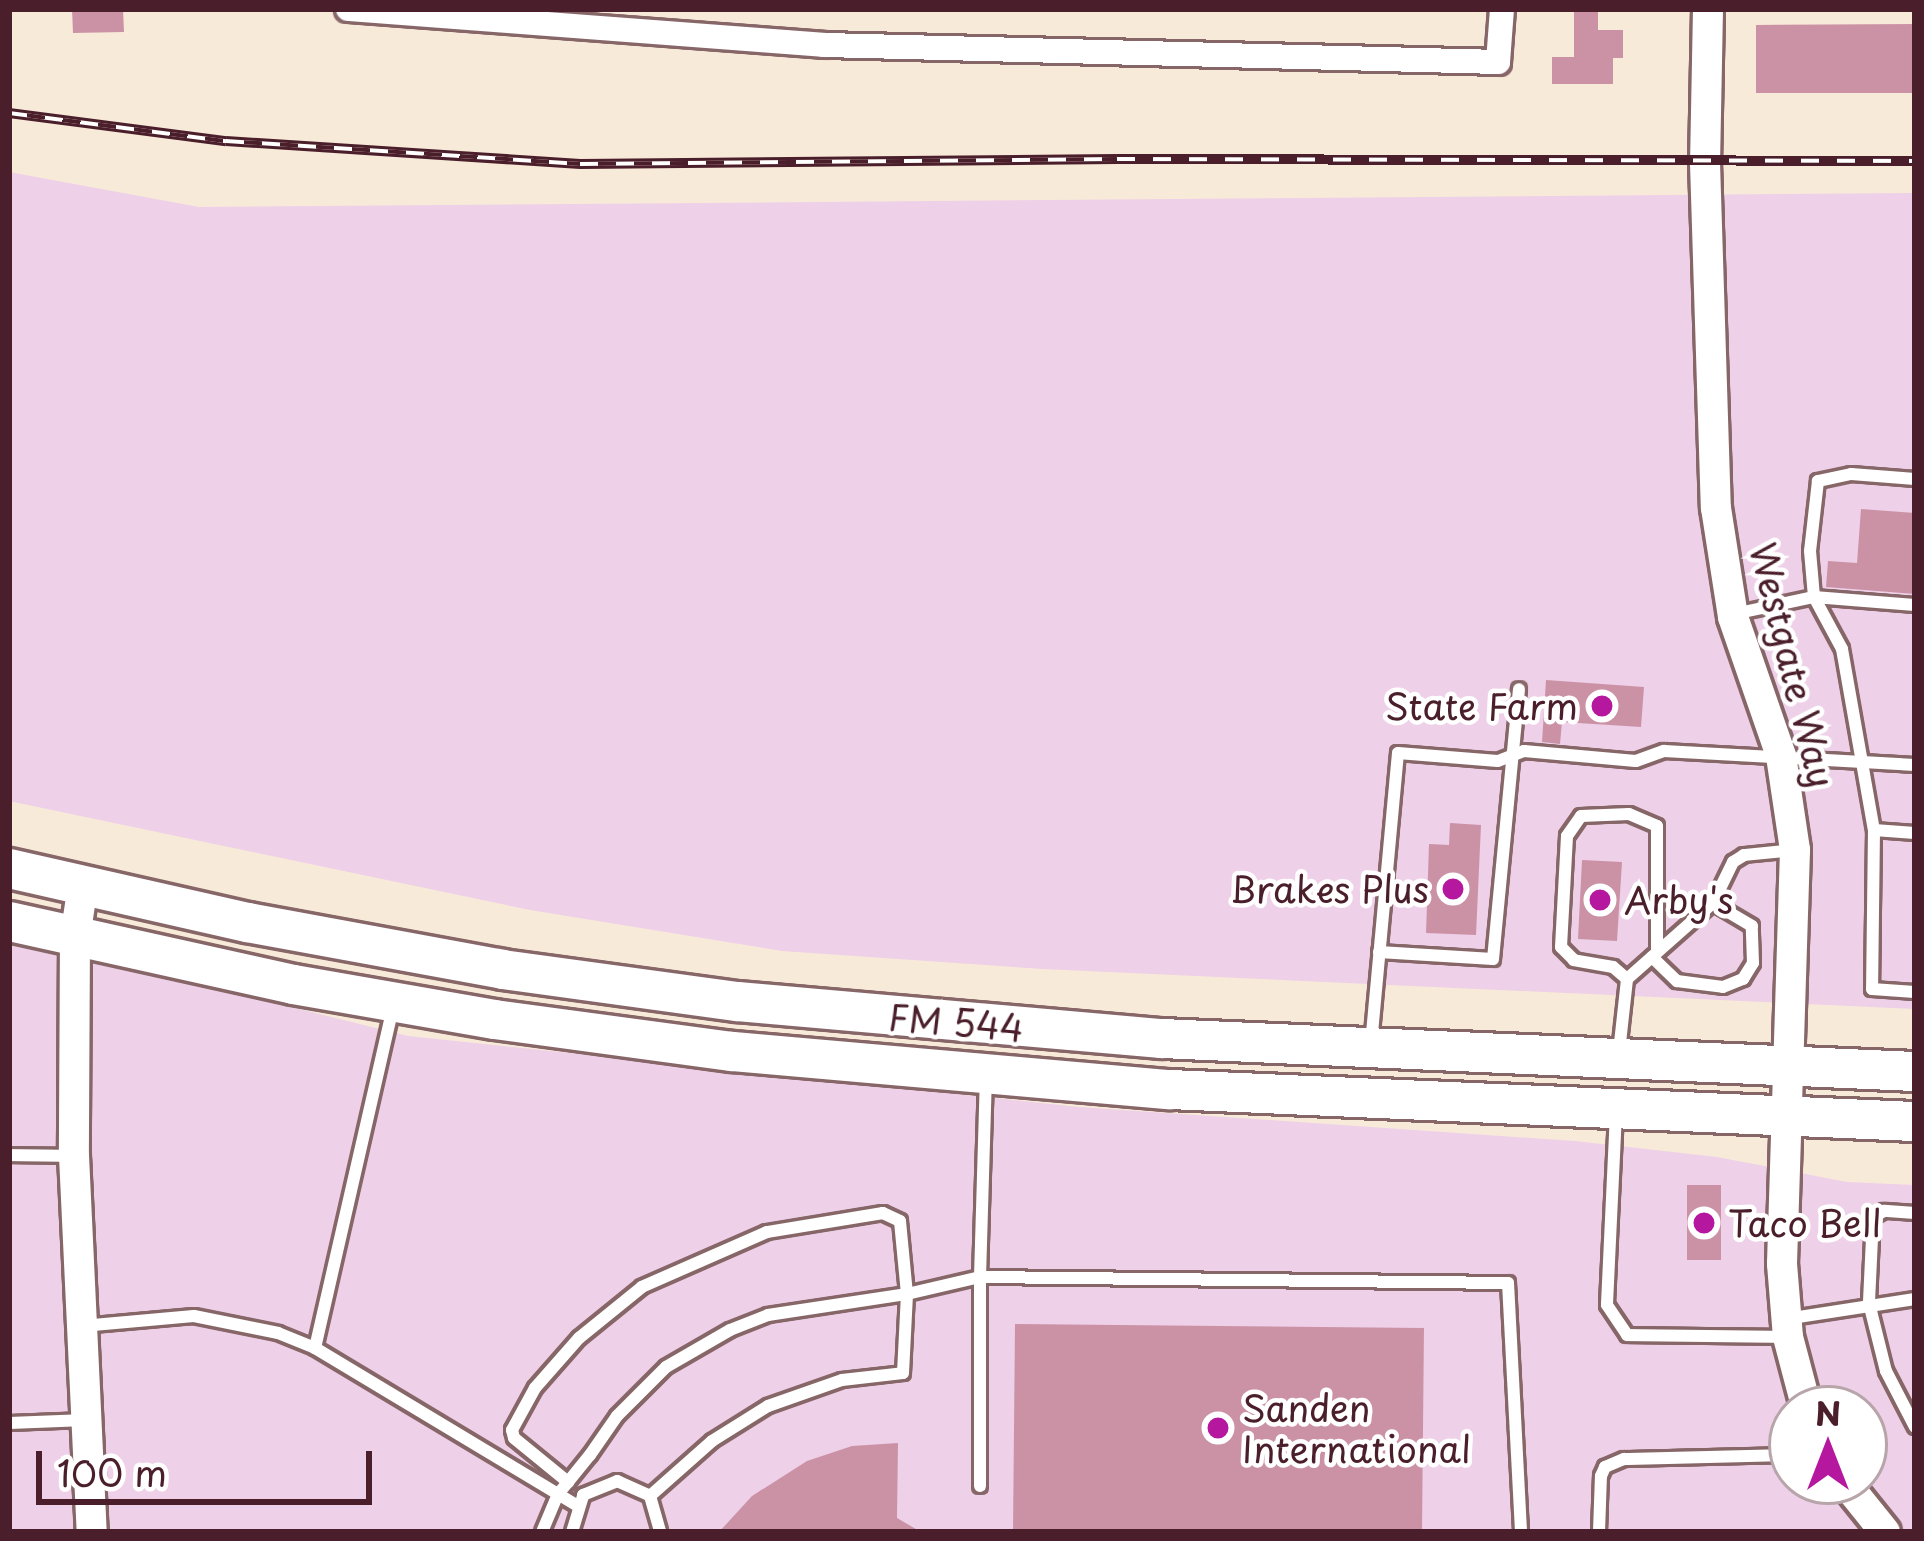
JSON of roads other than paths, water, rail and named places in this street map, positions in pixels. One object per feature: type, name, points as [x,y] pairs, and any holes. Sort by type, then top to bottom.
[{"type":"main road","name":"FM 544","points":[[9,868],[247,922],[502,969],[737,1001],[986,1025],[1370,1048],[1915,1071]]},
{"type":"main road","name":"FM 544","points":[[9,921],[394,1001],[731,1051],[1169,1089],[1915,1121]]},
{"type":"main road","points":[[986,1025],[986,1076]]},
{"type":"street","points":[[349,9],[824,45],[1498,62],[1502,9]]},
{"type":"street","name":"Westgate Way","points":[[1708,9],[1705,163],[1716,508],[1732,614],[1782,760],[1795,850],[1785,1114],[1787,1328],[1801,1385]]},
{"type":"street","points":[[83,885],[75,937],[74,1156],[92,1532]]},
{"type":"street","points":[[1863,1505],[1885,1532]]},
{"type":"lane","points":[[1915,479],[1851,474],[1818,481],[1810,551],[1814,597],[1842,649],[1865,762],[1874,830],[1872,989],[1915,992]]},
{"type":"lane","points":[[1732,614],[1814,597],[1915,605]]},
{"type":"lane","points":[[1379,952],[1493,959],[1519,689]]},
{"type":"lane","points":[[1370,1048],[1398,753],[1498,761],[1524,751],[1636,761],[1664,751],[1915,765]]},
{"type":"lane","points":[[1627,980],[1613,968],[1574,960],[1561,946],[1567,836],[1581,815],[1629,814],[1657,826],[1655,955],[1677,981],[1723,987],[1743,980],[1753,963],[1752,926],[1713,903]]},
{"type":"lane","points":[[1874,830],[1915,832]]},
{"type":"lane","points":[[1618,1058],[1627,980],[1713,903],[1732,862],[1760,852],[1795,850]]},
{"type":"lane","points":[[315,1348],[394,1001]]},
{"type":"lane","points":[[980,1486],[986,1076]]},
{"type":"lane","points":[[1617,1108],[1607,1305],[1628,1336],[1787,1328],[1869,1304],[1915,1299]]},
{"type":"lane","points":[[9,1155],[74,1156]]},
{"type":"lane","points":[[1915,1213],[1883,1211],[1874,1217],[1869,1304],[1886,1371],[1915,1427]]},
{"type":"lane","points":[[568,1482],[514,1438],[512,1430],[535,1388],[579,1338],[642,1287],[767,1232],[884,1213],[900,1221],[907,1294],[903,1373],[842,1380],[768,1406],[712,1441],[650,1496]]},
{"type":"lane","points":[[542,1532],[558,1494],[617,1416],[666,1367],[730,1330],[768,1316],[980,1277],[1508,1283],[1521,1532]]},
{"type":"lane","points":[[81,1326],[194,1316],[278,1333],[315,1348],[576,1505]]},
{"type":"lane","points":[[9,1423],[87,1420]]},
{"type":"lane","points":[[1599,1532],[1601,1475],[1624,1459],[1768,1456]]},
{"type":"lane","points":[[572,1532],[576,1505],[604,1482],[629,1483],[650,1496],[660,1532]]},
{"type":"railway","points":[[9,113],[226,141],[580,164],[1117,159],[1915,161]]},
{"type":"place","name":"State Farm","points":[[1602,706]]},
{"type":"place","name":"Brakes Plus","points":[[1453,889]]},
{"type":"place","name":"Arby's","points":[[1600,900]]},
{"type":"place","name":"Taco Bell","points":[[1704,1223]]},
{"type":"place","name":"Sanden International","points":[[1218,1428]]}]
